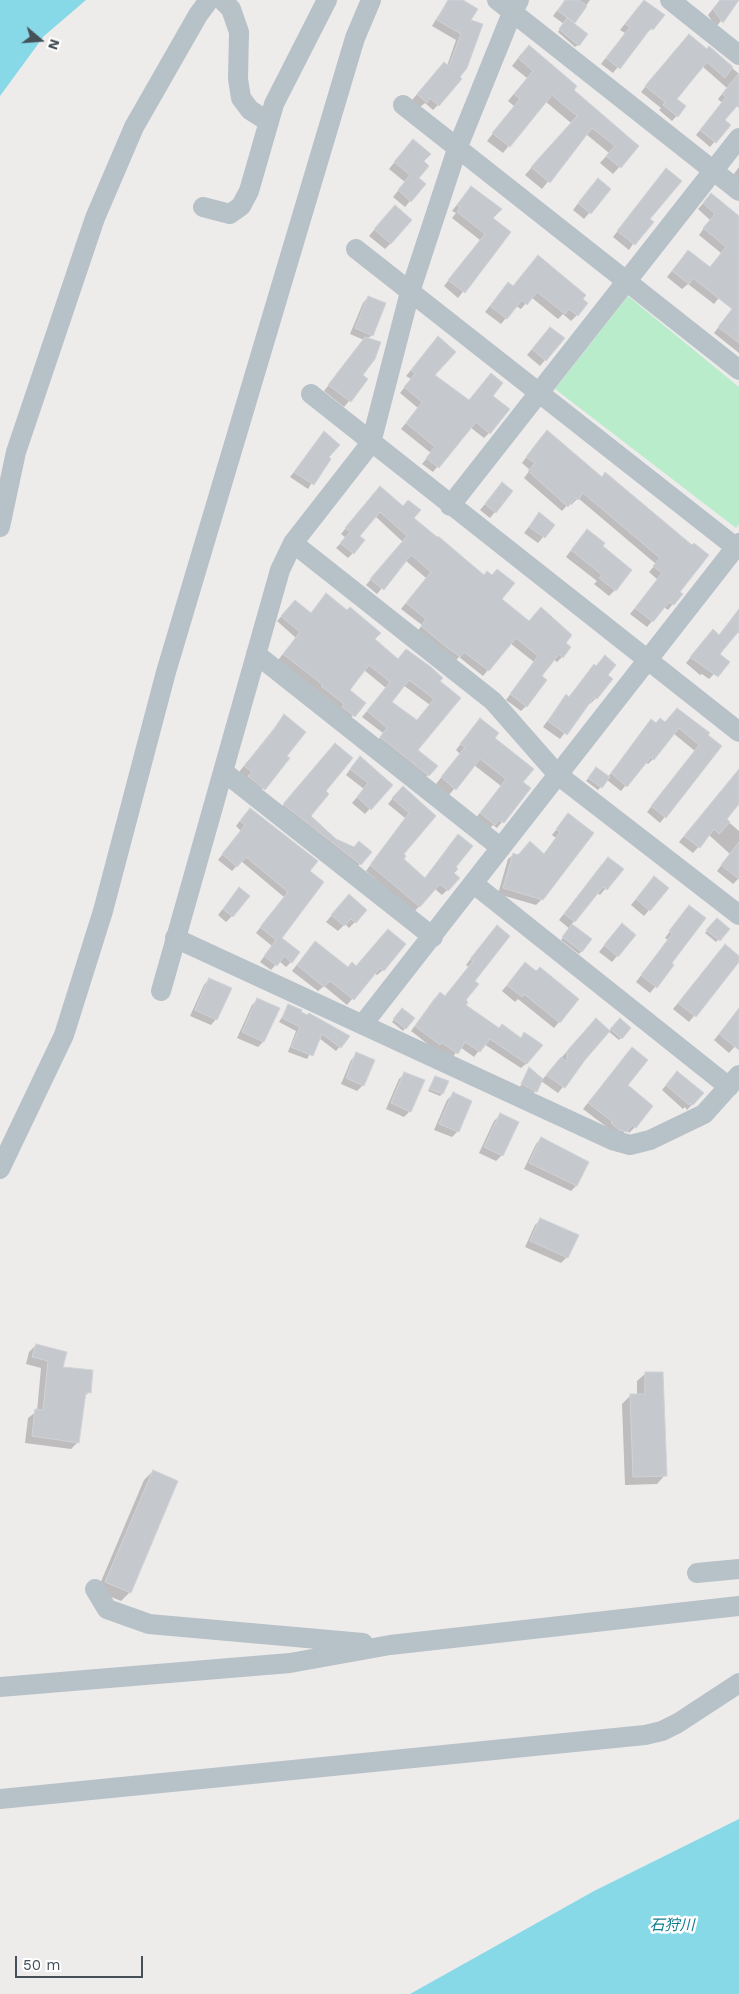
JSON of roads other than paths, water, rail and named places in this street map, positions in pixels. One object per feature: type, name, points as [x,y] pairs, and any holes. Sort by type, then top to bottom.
[{"type":"street","points":[[0,527],[16,452],[96,218],[134,127],[198,15],[209,0]]},
{"type":"street","points":[[222,0],[231,9],[239,32],[238,79],[241,98],[250,110],[269,122]]},
{"type":"street","points":[[203,207],[230,214],[242,206],[250,191],[274,104],[327,0]]},
{"type":"street","points":[[0,1169],[64,1035],[103,911],[166,672],[352,48],[371,0]]},
{"type":"street","points":[[670,0],[739,55]]},
{"type":"street","points":[[161,991],[280,570],[294,543],[371,443],[410,292],[457,149],[509,4],[739,191]]},
{"type":"street","points":[[403,105],[739,370]]},
{"type":"street","points":[[450,506],[739,138]]},
{"type":"street","points":[[356,249],[738,547],[364,1024]]},
{"type":"street","points":[[311,394],[450,506],[739,732]]},
{"type":"street","points":[[294,543],[494,701],[558,775],[739,916]]},
{"type":"street","points":[[256,654],[501,848]]},
{"type":"street","points":[[224,772],[433,937]]},
{"type":"street","points":[[175,938],[612,1140],[630,1145],[650,1140],[704,1114],[734,1081],[474,884]]},
{"type":"street","points":[[697,1574],[739,1569]]},
{"type":"street","points":[[95,1590],[108,1608],[149,1624],[390,1645]]},
{"type":"street","points":[[0,1687],[290,1663],[390,1645],[739,1606]]},
{"type":"street","points":[[0,1799],[645,1735],[662,1731],[678,1723],[739,1683]]},
{"type":"water","points":[[0,0],[86,0],[44,36],[0,96]]},
{"type":"water","name":"石狩川","points":[[739,1819],[739,1994],[410,1994],[594,1891]]}]
